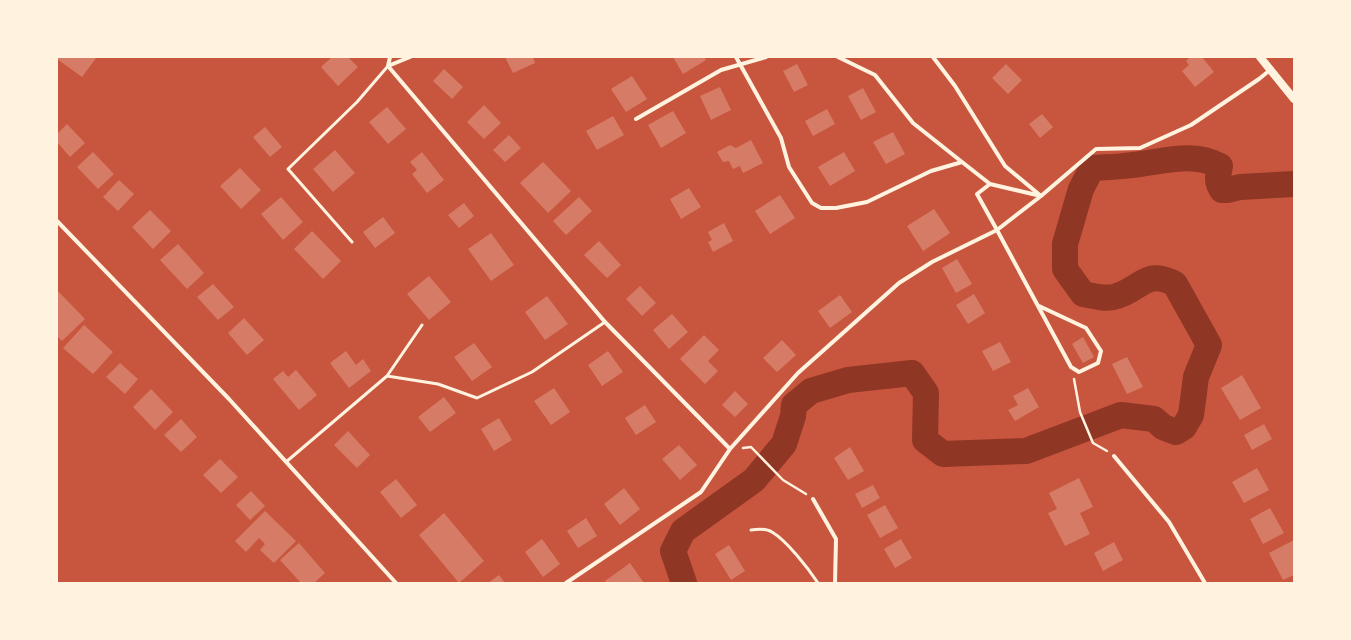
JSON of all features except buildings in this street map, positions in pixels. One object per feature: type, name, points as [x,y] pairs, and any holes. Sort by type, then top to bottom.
[{"type":"main road","points":[[1260,57],[1294,99]]},
{"type":"street","points":[[388,66],[390,57]]},
{"type":"street","points":[[388,66],[410,57]]},
{"type":"street","points":[[736,57],[781,138],[789,167],[812,203],[821,208],[836,208],[867,202],[931,171],[962,162]]},
{"type":"street","points":[[636,119],[721,70],[766,57]]},
{"type":"street","points":[[838,57],[875,75],[913,122],[990,184],[1041,196]]},
{"type":"street","points":[[933,57],[955,86],[1005,166],[1041,196]]},
{"type":"street","points":[[388,66],[605,322],[730,449]]},
{"type":"street","points":[[566,583],[701,492],[730,449],[798,373],[899,283],[932,262],[997,230],[1041,196],[1096,149],[1140,148],[1148,145],[1191,125],[1270,70]]},
{"type":"street","points":[[990,184],[977,194],[1072,367],[1079,372],[1098,363],[1101,351],[1086,328],[1039,306]]},
{"type":"street","points":[[57,221],[229,399],[396,583]]},
{"type":"street","points":[[1114,456],[1169,522],[1205,583]]},
{"type":"street","points":[[813,499],[836,539],[835,583]]},
{"type":"lane","points":[[352,242],[288,169],[357,102],[388,66]]},
{"type":"lane","points":[[387,376],[438,384],[477,398],[532,372],[605,322]]},
{"type":"lane","points":[[286,462],[387,376],[422,325]]},
{"type":"lane","points":[[751,530],[760,529],[771,531],[784,541],[818,583]]},
{"type":"path","points":[[1072,367],[1080,412],[1093,443],[1114,456]]},
{"type":"path","points":[[751,447],[782,480],[813,499]]},
{"type":"waterway","points":[[684,583],[673,551],[683,531],[754,480],[784,444],[793,416],[794,405],[811,391],[848,380],[912,373],[926,393],[925,440],[943,454],[1026,451],[1121,415],[1154,419],[1163,427],[1176,432],[1184,427],[1191,415],[1196,377],[1209,345],[1175,284],[1158,278],[1144,281],[1125,293],[1109,298],[1083,294],[1065,269],[1065,244],[1081,189],[1092,168],[1143,164],[1188,158],[1199,159],[1220,166],[1218,181],[1222,190],[1240,187],[1294,184]]}]
